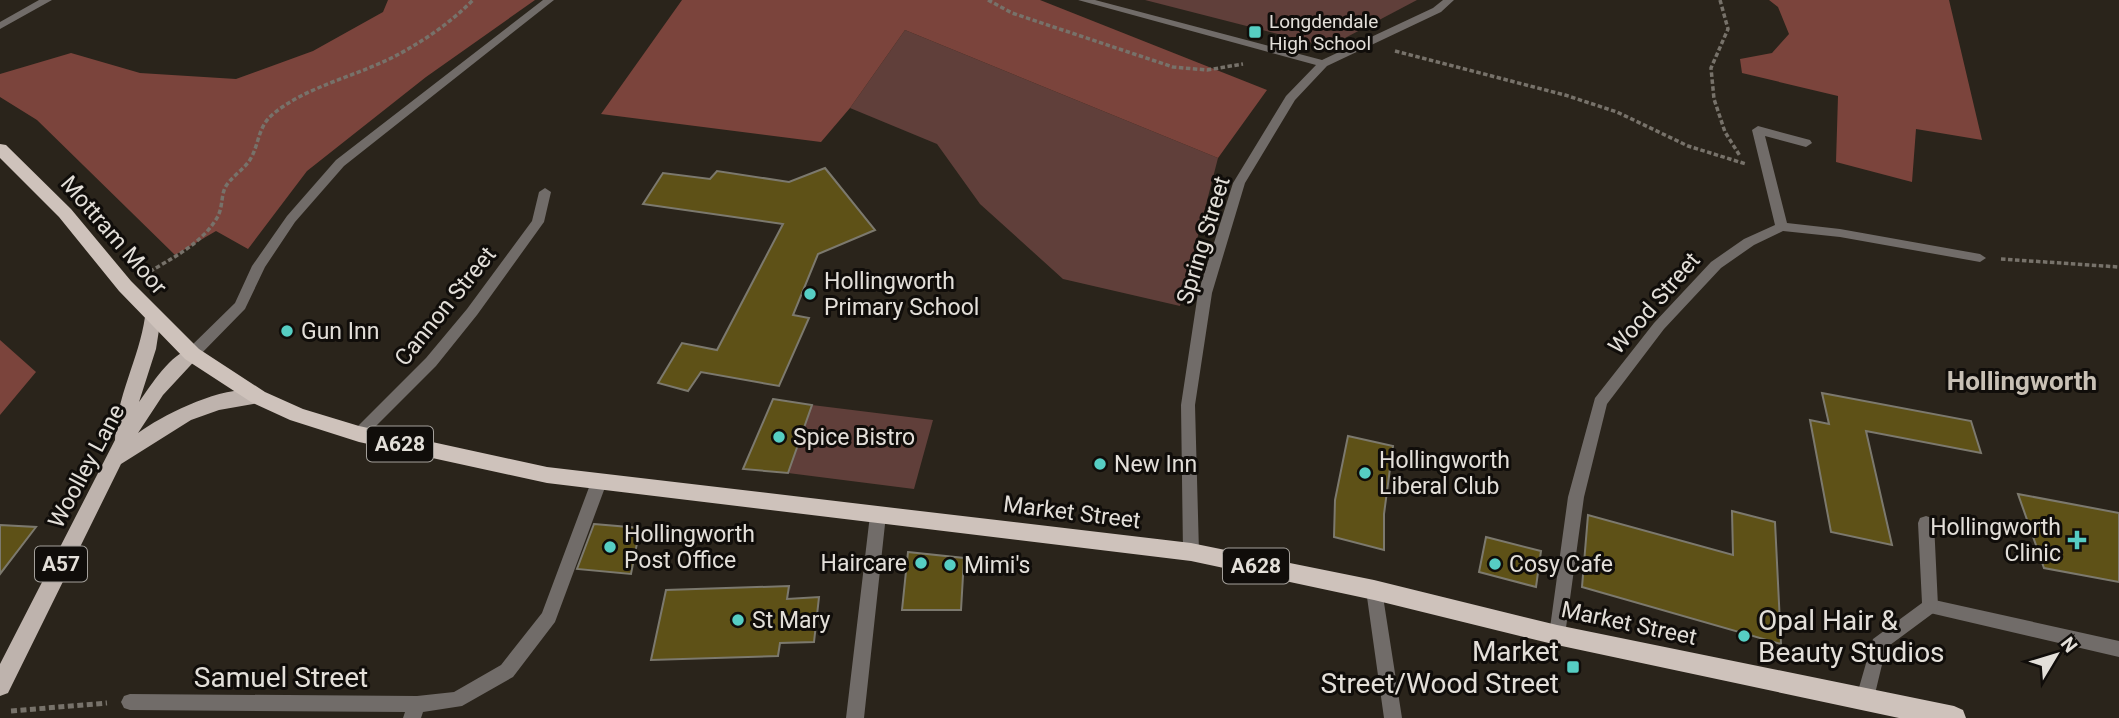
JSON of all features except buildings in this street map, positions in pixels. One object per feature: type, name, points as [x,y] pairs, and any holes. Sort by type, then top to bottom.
[{"type":"highway","name":"Mottram Moor","points":[[0,149],[65,214],[153,317],[192,354]]},
{"type":"highway","name":"Market Street","points":[[192,354],[258,397],[297,415],[447,456],[599,482],[1191,552],[1374,590],[1557,635],[1954,718]]},
{"type":"main road","points":[[124,443],[128,397],[145,359],[153,317]]},
{"type":"main road","name":"Woolley Lane","points":[[0,686],[124,443],[152,395],[174,368],[192,354]]},
{"type":"main road","points":[[114,463],[146,435],[184,414],[221,402],[258,397]]},
{"type":"street","points":[[0,26],[47,0]]},
{"type":"street","points":[[192,354],[240,306],[259,266],[291,219],[340,163],[549,0]]},
{"type":"street","points":[[1083,0],[1323,64]]},
{"type":"street","name":"Spring Street","points":[[1191,552],[1188,405],[1205,293],[1239,183],[1290,98],[1323,64],[1437,9],[1449,0]]},
{"type":"street","points":[[1806,144],[1758,130],[1782,227],[1840,233],[1980,258]]},
{"type":"street","name":"Cannon Street","points":[[359,434],[431,362],[472,313],[538,222],[545,192]]},
{"type":"street","name":"Wood Street","points":[[1557,635],[1576,497],[1600,402],[1660,326],[1716,265],[1749,242],[1782,227]]},
{"type":"street","name":"Samuel Street","points":[[130,702],[414,711],[456,700],[507,671],[549,617],[599,482]]},
{"type":"street","points":[[855,718],[878,515]]},
{"type":"street","points":[[1926,523],[1930,606]]},
{"type":"street","points":[[1374,590],[1393,718]]},
{"type":"street","points":[[1865,698],[1879,644],[1930,606],[2119,649]]},
{"type":"path","points":[[125,286],[193,244],[209,229],[226,200],[225,187],[251,159],[262,127],[272,115],[324,86],[401,54],[425,37],[443,29],[472,0]]},
{"type":"path","points":[[988,0],[1012,13],[1173,67],[1207,70],[1244,64]]},
{"type":"path","points":[[1720,0],[1728,29],[1711,68],[1714,99],[1725,132],[1744,163]]},
{"type":"path","points":[[1367,44],[1565,95],[1617,112],[1688,146],[1770,174]]},
{"type":"path","points":[[1980,258],[2119,267]]},
{"type":"path","points":[[0,712],[130,702]]},
{"type":"shaded area","points":[[388,0],[535,0],[426,77],[307,171],[248,249],[216,231],[175,255],[37,120],[0,97],[0,74],[71,53],[140,73],[236,79],[313,51],[383,12]]},
{"type":"shaded area","points":[[682,0],[1040,0],[1267,90],[1218,158],[905,30],[850,108],[821,142],[601,114]]},
{"type":"shaded area","points":[[1145,0],[1417,0],[1328,47]]},
{"type":"shaded area","points":[[1769,0],[1949,0],[1982,140],[1916,129],[1912,182],[1836,162],[1838,96],[1742,73],[1740,59],[1772,53],[1789,34],[1778,7]]},
{"type":"shaded area","points":[[905,30],[1218,158],[1180,306],[1063,279],[980,204],[937,144],[850,108]]},
{"type":"shaded area","points":[[0,340],[36,372],[0,415]]},
{"type":"shaded area","points":[[812,405],[933,420],[914,489],[788,473]]},
{"type":"place","name":"Longdendale High School","points":[[1255,32]]},
{"type":"place","name":"Hollingworth Primary School","points":[[810,294]]},
{"type":"place","name":"Gun Inn","points":[[287,331]]},
{"type":"place","name":"Spice Bistro","points":[[779,437]]},
{"type":"place","name":"New Inn","points":[[1100,464]]},
{"type":"place","name":"Hollingworth Liberal Club","points":[[1365,473]]},
{"type":"place","name":"Hollingworth Clinic","points":[[2077,540]]},
{"type":"place","name":"Hollingworth Post Office","points":[[610,547]]},
{"type":"place","name":"Haircare","points":[[921,563]]},
{"type":"place","name":"Cosy Cafe","points":[[1495,564]]},
{"type":"place","name":"Mimi's","points":[[950,565]]},
{"type":"place","name":"St Mary","points":[[738,620]]},
{"type":"place","name":"Opal Hair & Beauty Studios","points":[[1744,636]]},
{"type":"place","name":"Market Street/Wood Street","points":[[1573,667]]},
{"type":"district","name":"Hollingworth","points":[[2022,381]]}]
